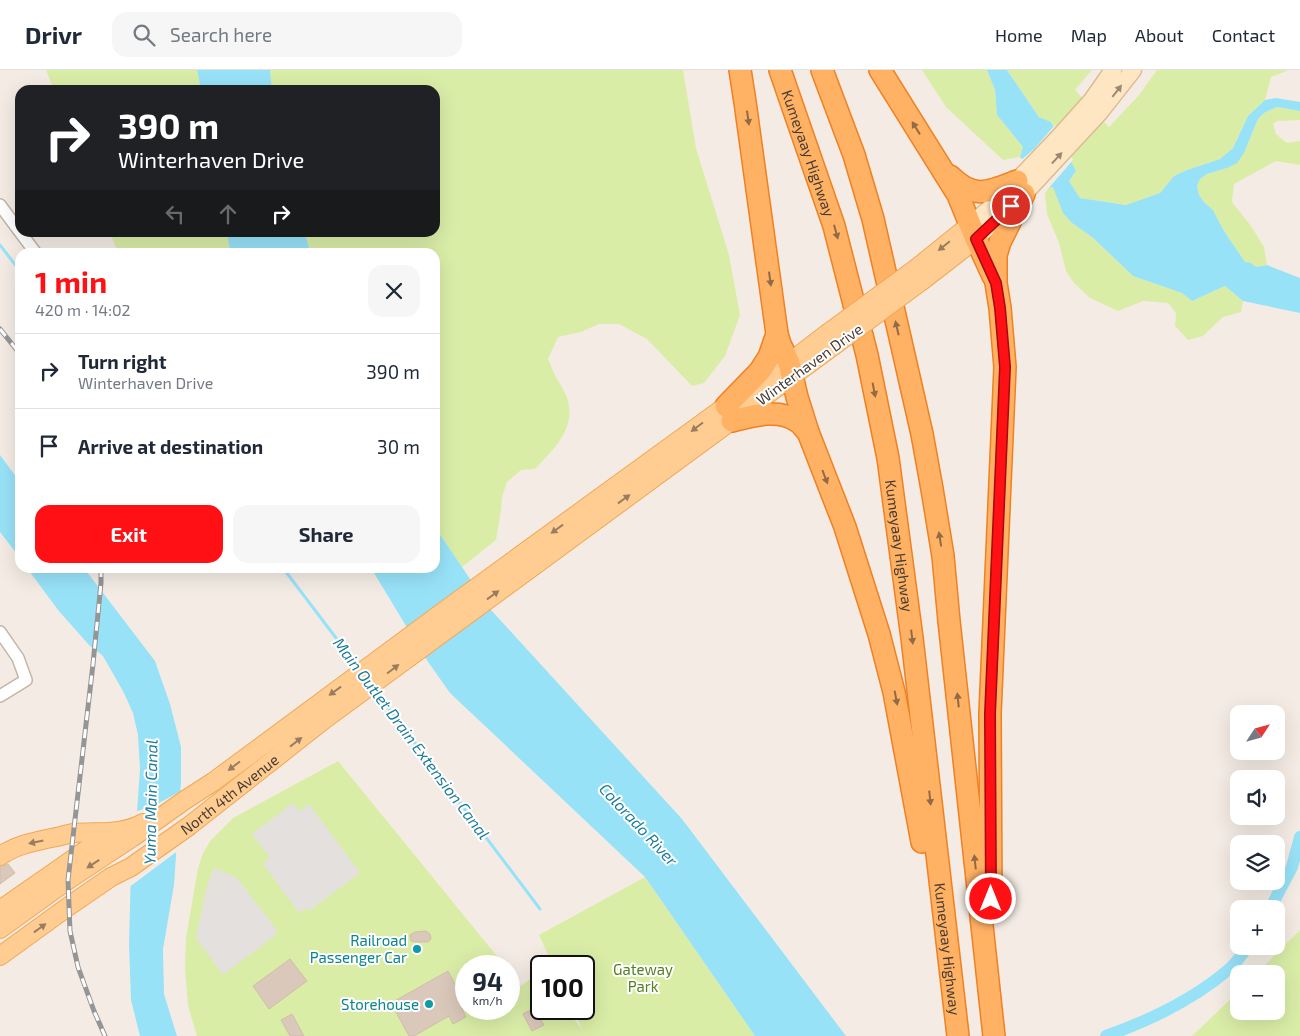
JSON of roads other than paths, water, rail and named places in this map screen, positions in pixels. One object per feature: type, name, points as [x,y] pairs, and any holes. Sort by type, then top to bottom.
[{"type":"highway","points":[[740,70],[777,334],[791,369],[797,397],[808,432],[845,527],[879,634],[894,692],[954,1014]]},
{"type":"highway","name":"Kumeyaay Highway","points":[[780,70],[834,226],[867,355],[888,458],[912,638],[958,1036]]},
{"type":"highway","points":[[822,70],[854,155],[873,218],[922,434],[932,489],[943,556],[994,1036]]},
{"type":"highway","points":[[880,70],[958,195],[996,283]]},
{"type":"highway","points":[[942,169],[959,185],[973,192],[1021,187],[997,249],[995,262],[1005,375],[990,714],[992,1014]]},
{"type":"highway","points":[[729,413],[769,357],[777,334]]},
{"type":"highway","points":[[729,413],[782,415],[799,422],[808,432]]},
{"type":"main road","name":"Winterhaven Drive","points":[[1096,106],[1113,70]]},
{"type":"main road","name":"Winterhaven Drive","points":[[449,617],[921,274],[973,232],[994,205],[1021,187],[1096,106],[1133,70]]},
{"type":"main road","name":"North 4th Avenue","points":[[0,929],[135,832],[320,712],[449,617]]},
{"type":"main road","name":"North 4th Avenue","points":[[0,956],[111,877],[131,867],[189,826],[320,712]]},
{"type":"main road","points":[[0,910],[113,832]]},
{"type":"main road","points":[[0,856],[10,849],[24,844],[73,834],[135,832]]},
{"type":"street","points":[[0,205],[15,225]]},
{"type":"street","points":[[24,237],[32,248]]},
{"type":"street","points":[[0,632],[18,658],[26,680],[0,696]]},
{"type":"water","points":[[197,70],[270,70],[272,85],[200,85]]},
{"type":"water","points":[[987,70],[1007,70],[1039,117],[1051,122],[1076,171],[1069,181],[1080,198],[1126,205],[1160,193],[1174,176],[1220,159],[1233,148],[1248,116],[1265,100],[1276,98],[1300,102],[1300,111],[1277,107],[1264,113],[1258,119],[1244,153],[1237,163],[1207,174],[1200,179],[1197,186],[1199,195],[1213,210],[1224,231],[1245,262],[1251,263],[1256,267],[1267,265],[1300,278],[1300,313],[1243,301],[1225,286],[1192,301],[1182,293],[1133,276],[1092,237],[1072,223],[1063,213],[1053,187],[1048,188],[1020,157],[1023,147],[997,115],[995,90]]},
{"type":"water","points":[[228,237],[306,237],[309,248],[229,248]]},
{"type":"water","points":[[0,455],[15,475],[15,552],[0,532]]},
{"type":"water","name":"Colorado River","points":[[440,534],[491,610],[682,819],[846,1036],[755,1036],[645,877],[450,693],[426,659],[374,573],[440,573]]},
{"type":"water","points":[[31,573],[88,573],[155,661],[170,704],[181,747],[181,782],[174,885],[163,949],[164,994],[177,1036],[140,1036],[131,1000],[129,944],[131,867],[140,769],[138,735],[133,713],[103,656],[89,645],[58,610]]},
{"type":"waterway","name":"Main Outlet Drain Extension Canal","points":[[0,245],[15,264]]},
{"type":"waterway","name":"Main Outlet Drain Extension Canal","points":[[287,573],[358,667]]},
{"type":"waterway","name":"Main Outlet Drain Extension Canal","points":[[375,690],[540,909]]},
{"type":"waterway","name":"Yuma Main Canal","points":[[1275,900],[1292,867],[1300,837]]},
{"type":"waterway","name":"Yuma Main Canal","points":[[1106,1036],[1186,1000],[1215,981],[1231,968],[1242,955]]},
{"type":"railway","points":[[0,329],[15,348]]},
{"type":"railway","points":[[101,573],[93,664],[68,880],[70,931],[78,967],[105,1036]]},
{"type":"place","name":"Railroad Passenger Car","points":[[417,949]]},
{"type":"place","name":"Storehouse","points":[[429,1004]]},
{"type":"park label","name":"Gateway Park","points":[[643,978]]}]
